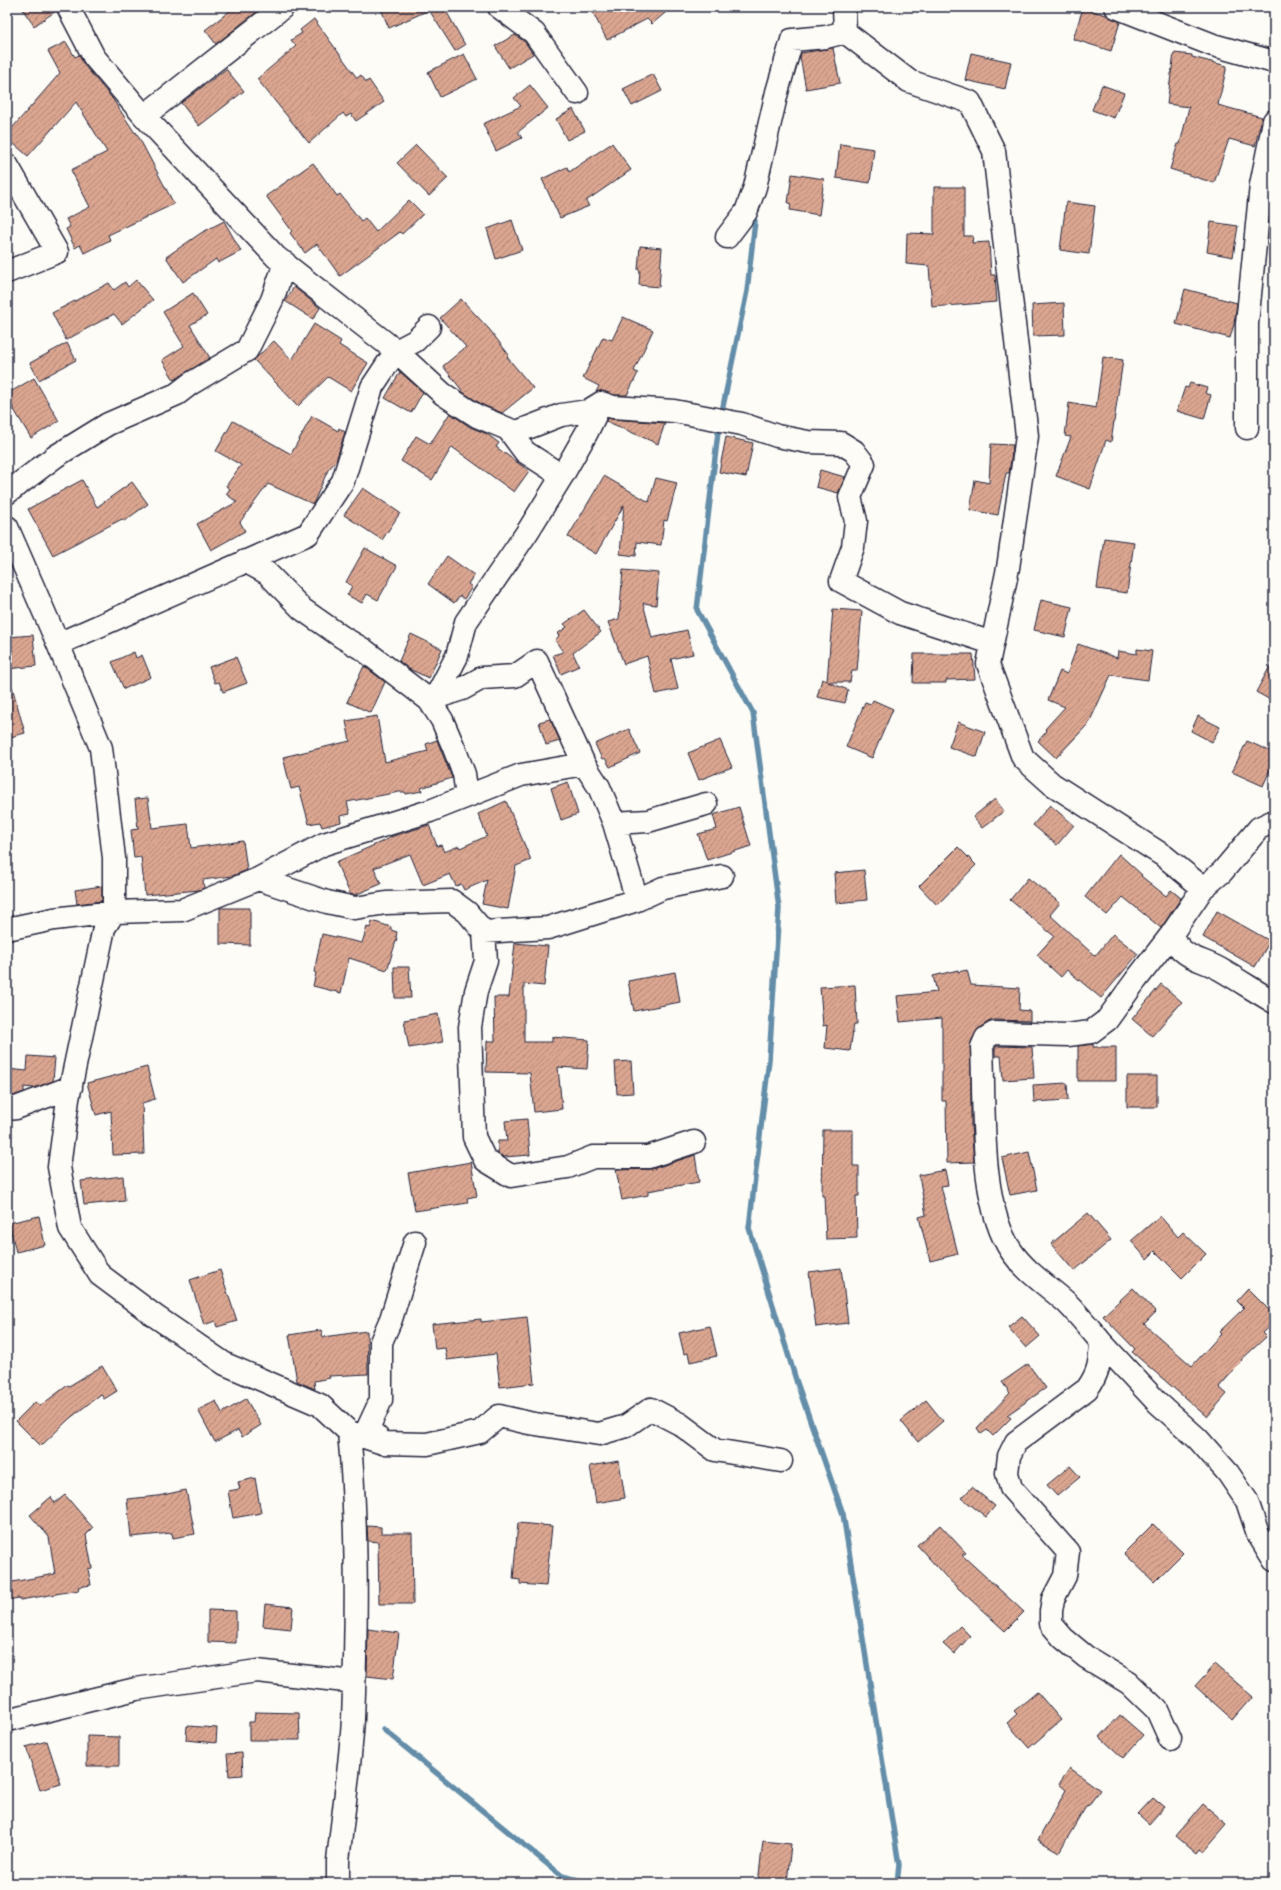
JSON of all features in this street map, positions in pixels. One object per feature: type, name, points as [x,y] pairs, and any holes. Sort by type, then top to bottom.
[{"type":"street","points":[[68,7],[94,57],[144,116],[276,257],[396,351],[443,394],[477,416],[517,432],[561,416],[588,410],[601,403],[613,407],[674,411],[742,424],[777,436],[808,442],[841,442],[854,451],[864,464],[850,497],[856,521],[853,547],[841,581],[900,613],[992,643]]},
{"type":"street","points":[[144,116],[283,7]]},
{"type":"street","points":[[499,7],[534,32],[577,93]]},
{"type":"street","points":[[844,7],[845,32]]},
{"type":"street","points":[[1116,7],[1213,45],[1274,62]]},
{"type":"street","points":[[727,237],[746,212],[755,187],[792,40],[826,37],[845,32]]},
{"type":"street","points":[[845,32],[909,81],[970,102],[994,151],[1027,436],[1008,568],[988,664],[1023,758],[1052,784],[1164,856],[1203,888]]},
{"type":"street","points":[[1247,428],[1247,324],[1261,185],[1274,122]]},
{"type":"street","points":[[7,166],[57,252],[7,272]]},
{"type":"street","points":[[7,492],[56,456],[108,424],[177,394],[190,384],[247,350],[272,300],[285,263]]},
{"type":"street","points":[[58,644],[308,534],[344,481],[372,387],[396,351],[415,341],[429,327]]},
{"type":"street","points":[[429,700],[439,691],[457,656],[466,622],[528,531],[562,476],[587,432],[601,403]]},
{"type":"street","points":[[508,429],[524,452],[562,476]]},
{"type":"street","points":[[7,527],[101,748],[114,858],[114,912],[104,928],[71,1087],[59,1166],[70,1228],[100,1275],[155,1316],[225,1364],[320,1405],[349,1432],[383,1443],[427,1444],[473,1434],[480,1432],[500,1416],[529,1423],[599,1434],[626,1426],[651,1409],[680,1424],[715,1450],[781,1461]]},
{"type":"street","points":[[245,561],[267,573],[302,609],[342,637],[364,650],[429,700],[442,720],[454,748],[464,774],[467,796]]},
{"type":"street","points":[[429,700],[462,689],[482,678],[515,676],[537,661],[584,764],[599,787],[614,823],[637,900]]},
{"type":"street","points":[[7,929],[54,919],[114,912],[182,910],[258,879],[324,844],[388,825],[521,775],[584,764]]},
{"type":"street","points":[[614,823],[648,821],[706,804]]},
{"type":"street","points":[[1274,820],[1260,828],[1222,872],[1203,888],[1171,935],[1107,1020],[1091,1032],[1068,1035],[994,1033],[986,1038],[982,1047],[987,1179],[998,1224],[1011,1251],[1028,1270],[1068,1304],[1157,1402],[1198,1439],[1228,1473],[1247,1501],[1258,1534],[1274,1560]]},
{"type":"street","points":[[484,932],[548,928],[637,900],[663,888],[722,876]]},
{"type":"street","points":[[258,879],[326,902],[355,908],[386,904],[452,901],[467,912],[484,932],[486,961],[476,991],[470,1027],[474,1137],[485,1160],[511,1176],[568,1167],[593,1157],[648,1157],[694,1142]]},
{"type":"street","points":[[1171,935],[1177,947],[1185,953],[1222,970],[1274,1002]]},
{"type":"street","points":[[7,1109],[16,1108],[71,1087]]},
{"type":"street","points":[[383,1443],[368,1428],[381,1400],[381,1342],[391,1319],[415,1242]]},
{"type":"street","points":[[1101,1342],[1100,1360],[1096,1378],[1087,1389],[1016,1442],[1009,1456],[1007,1472],[1011,1488],[1068,1552],[1065,1576],[1052,1600],[1052,1624],[1063,1638],[1086,1658],[1129,1684],[1157,1710],[1170,1739]]},
{"type":"street","points":[[338,1883],[338,1861],[353,1720],[354,1682],[356,1578],[354,1478],[349,1432]]},
{"type":"street","points":[[7,1720],[136,1688],[257,1671],[354,1682]]},
{"type":"building","points":[[21,7],[56,7],[56,11],[34,26]]},
{"type":"building","points":[[235,7],[263,7],[216,44],[205,30]]},
{"type":"building","points":[[380,7],[444,7],[465,45],[455,51],[429,10],[389,28]]},
{"type":"building","points":[[590,7],[672,7],[652,24],[647,19],[607,40]]},
{"type":"building","points":[[1083,8],[1106,15],[1120,22],[1111,51],[1073,39]]},
{"type":"building","points":[[314,19],[357,78],[361,75],[366,82],[369,80],[384,102],[356,121],[351,114],[346,117],[343,113],[309,143],[257,79],[296,46],[291,40],[302,33],[300,30]]},
{"type":"building","points":[[515,35],[525,42],[533,54],[509,68],[495,46]]},
{"type":"building","points":[[66,42],[75,57],[79,55],[84,65],[112,98],[135,133],[136,132],[174,204],[108,235],[110,240],[84,253],[80,245],[75,248],[66,229],[70,227],[66,219],[90,207],[71,170],[107,152],[76,102],[28,156],[7,138],[7,134],[60,73],[48,51]]},
{"type":"building","points":[[833,48],[840,83],[806,89],[800,57],[801,53]]},
{"type":"building","points":[[971,53],[1011,62],[1005,89],[965,80]]},
{"type":"building","points":[[1174,53],[1192,55],[1192,57],[1227,66],[1218,105],[1262,117],[1255,146],[1229,139],[1214,183],[1170,169],[1178,144],[1180,144],[1189,107],[1167,104]]},
{"type":"building","points":[[464,54],[477,79],[440,97],[428,72]]},
{"type":"building","points":[[226,69],[244,91],[199,126],[181,103]]},
{"type":"building","points":[[653,74],[662,91],[632,106],[623,89]]},
{"type":"building","points":[[530,85],[548,108],[518,132],[522,138],[496,151],[483,124],[521,106],[514,98]]},
{"type":"building","points":[[1102,85],[1124,93],[1114,118],[1092,110]]},
{"type":"building","points":[[573,109],[585,131],[567,140],[556,119]]},
{"type":"building","points":[[612,143],[631,170],[586,201],[589,206],[560,218],[542,179],[567,167],[569,172]]},
{"type":"building","points":[[840,144],[874,149],[870,183],[836,178]]},
{"type":"building","points":[[416,145],[448,178],[429,196],[397,163]]},
{"type":"building","points":[[313,163],[337,196],[340,194],[361,221],[365,218],[376,232],[409,200],[423,214],[402,234],[400,232],[340,276],[317,244],[305,253],[290,233],[292,231],[266,196]]},
{"type":"building","points":[[792,174],[824,179],[819,215],[790,210],[791,204],[788,203]]},
{"type":"building","points":[[934,187],[964,187],[964,236],[973,236],[972,243],[989,242],[991,275],[995,275],[997,302],[932,307],[929,266],[906,264],[907,233],[934,234]]},
{"type":"building","points":[[1066,202],[1095,206],[1089,254],[1060,250]]},
{"type":"building","points":[[512,220],[522,250],[496,259],[487,229]]},
{"type":"building","points":[[224,221],[241,251],[218,263],[216,259],[183,282],[166,257],[201,233]]},
{"type":"building","points":[[1211,222],[1238,226],[1233,257],[1207,252]]},
{"type":"building","points":[[640,246],[662,248],[659,287],[639,285],[640,270],[638,270]]},
{"type":"building","points":[[136,280],[153,300],[122,324],[114,314],[66,340],[52,313],[109,283],[114,290],[125,282],[128,287]]},
{"type":"building","points":[[294,287],[320,308],[313,319],[285,301]]},
{"type":"building","points":[[1185,289],[1237,303],[1230,338],[1176,324]]},
{"type":"building","points":[[193,293],[207,315],[190,325],[210,358],[174,380],[162,360],[184,346],[163,312]]},
{"type":"building","points":[[461,299],[489,329],[509,355],[507,357],[533,388],[502,413],[483,405],[464,393],[443,366],[466,347],[440,318]]},
{"type":"building","points":[[1064,303],[1065,335],[1033,336],[1032,305]]},
{"type":"building","points":[[623,317],[653,330],[634,371],[638,373],[627,395],[615,395],[601,391],[596,392],[599,386],[583,378],[603,337],[612,340]]},
{"type":"building","points":[[314,324],[341,341],[339,345],[368,363],[351,391],[328,377],[298,406],[254,360],[274,341],[292,360]]},
{"type":"building","points":[[67,343],[76,360],[39,380],[30,363]]},
{"type":"building","points":[[1103,357],[1123,360],[1111,442],[1106,440],[1090,489],[1056,476],[1071,437],[1065,436],[1069,403],[1096,408]]},
{"type":"building","points":[[400,372],[423,392],[411,413],[385,398]]},
{"type":"building","points":[[34,378],[59,421],[31,438],[7,398],[7,394]]},
{"type":"building","points":[[1190,383],[1207,388],[1205,393],[1211,395],[1204,419],[1177,411],[1185,387],[1188,388]]},
{"type":"building","points":[[450,413],[470,427],[487,434],[499,443],[496,447],[529,471],[514,492],[452,447],[432,480],[401,461],[416,436],[430,444]]},
{"type":"building","points":[[312,416],[338,431],[339,428],[345,432],[336,461],[328,470],[313,504],[268,484],[240,522],[245,531],[211,550],[197,524],[237,502],[226,494],[230,489],[226,486],[241,465],[216,451],[233,421],[291,454]]},
{"type":"building","points":[[607,418],[665,423],[658,444],[606,421]]},
{"type":"building","points":[[726,437],[753,443],[746,477],[719,472]]},
{"type":"building","points":[[991,444],[1013,445],[1009,473],[1006,473],[998,515],[970,510],[975,480],[989,483]]},
{"type":"building","points":[[820,470],[845,477],[838,493],[816,487]]},
{"type":"building","points":[[604,476],[649,502],[656,478],[677,483],[667,521],[664,520],[661,545],[637,542],[636,556],[620,554],[624,505],[596,554],[568,537]]},
{"type":"building","points":[[82,480],[97,507],[132,482],[148,504],[124,521],[122,519],[53,555],[28,509]]},
{"type":"building","points":[[363,488],[400,513],[382,540],[344,515]]},
{"type":"building","points":[[1104,538],[1134,542],[1127,593],[1097,589]]},
{"type":"building","points":[[365,548],[397,566],[378,600],[367,594],[362,603],[347,595],[352,586],[346,582]]},
{"type":"building","points":[[447,556],[474,575],[468,584],[472,587],[464,599],[460,596],[454,603],[428,584]]},
{"type":"building","points":[[623,570],[659,573],[656,605],[643,603],[652,638],[687,630],[693,654],[671,659],[678,689],[656,694],[647,656],[624,664],[608,622],[619,619]]},
{"type":"building","points":[[1041,600],[1072,607],[1065,637],[1034,630]]},
{"type":"building","points":[[833,609],[862,611],[857,671],[852,671],[850,682],[828,682],[848,690],[845,703],[817,697],[822,679],[827,681]]},
{"type":"building","points":[[584,610],[601,632],[573,653],[579,666],[561,674],[553,655],[563,652],[555,640],[559,636],[557,634],[567,627],[564,624]]},
{"type":"building","points":[[411,634],[442,649],[429,678],[409,669],[399,661]]},
{"type":"building","points":[[33,635],[36,666],[7,669],[7,637]]},
{"type":"building","points":[[1078,644],[1117,658],[1118,651],[1137,654],[1137,649],[1152,651],[1148,680],[1111,675],[1089,723],[1056,758],[1038,741],[1047,731],[1045,729],[1065,707],[1048,700],[1060,671],[1067,674]]},
{"type":"building","points":[[134,652],[136,658],[142,655],[151,677],[124,689],[112,662]]},
{"type":"building","points":[[914,654],[973,654],[975,679],[946,680],[946,683],[913,683]]},
{"type":"building","points":[[236,657],[247,683],[223,692],[219,682],[215,683],[209,667]]},
{"type":"building","points":[[1274,659],[1274,702],[1256,692]]},
{"type":"building","points":[[364,666],[385,682],[371,713],[347,702]]},
{"type":"building","points":[[11,683],[25,733],[7,738],[7,684]]},
{"type":"building","points":[[873,700],[893,709],[872,758],[846,747],[865,702],[871,704]]},
{"type":"building","points":[[377,716],[385,762],[428,751],[426,744],[437,740],[452,778],[421,788],[422,791],[406,794],[405,792],[399,792],[347,802],[350,814],[340,816],[341,822],[322,827],[320,822],[309,824],[299,787],[291,789],[283,757],[350,741],[346,721]]},
{"type":"building","points":[[1198,716],[1220,727],[1212,742],[1191,731]]},
{"type":"building","points":[[550,719],[560,741],[546,745],[539,722]]},
{"type":"building","points":[[958,722],[985,732],[977,757],[949,747]]},
{"type":"building","points":[[629,729],[640,753],[610,767],[605,758],[602,759],[595,744]]},
{"type":"building","points":[[720,740],[732,767],[699,780],[688,753]]},
{"type":"building","points":[[1247,741],[1274,753],[1274,761],[1263,786],[1232,772]]},
{"type":"building","points":[[568,782],[578,814],[561,820],[551,788]]},
{"type":"building","points":[[148,798],[152,828],[188,824],[191,848],[243,841],[247,870],[232,876],[203,880],[204,888],[199,890],[145,895],[141,857],[134,858],[131,830],[138,829],[135,799]]},
{"type":"building","points":[[995,799],[1004,811],[982,828],[973,817]]},
{"type":"building","points":[[506,801],[531,860],[516,866],[508,909],[482,904],[487,880],[464,890],[461,884],[456,886],[450,874],[423,885],[410,854],[374,868],[381,884],[355,895],[350,894],[336,862],[390,837],[429,825],[437,846],[441,845],[444,852],[459,846],[460,848],[487,836],[478,814]]},
{"type":"building","points":[[1050,805],[1074,825],[1057,845],[1033,825]]},
{"type":"building","points":[[739,807],[751,846],[707,860],[698,834],[717,829],[713,815]]},
{"type":"building","points":[[958,847],[976,865],[937,905],[919,886]]},
{"type":"building","points":[[1119,854],[1142,875],[1141,876],[1166,896],[1171,890],[1181,898],[1161,928],[1123,897],[1107,915],[1085,897]]},
{"type":"building","points":[[864,870],[867,900],[836,903],[834,873]]},
{"type":"building","points":[[1028,878],[1060,903],[1050,915],[1095,956],[1113,934],[1138,954],[1101,998],[1067,970],[1061,977],[1037,955],[1054,936],[1010,900]]},
{"type":"building","points":[[102,886],[102,901],[77,904],[75,890]]},
{"type":"building","points":[[220,908],[250,908],[250,945],[220,944]]},
{"type":"building","points":[[1217,911],[1270,941],[1255,967],[1203,937]]},
{"type":"building","points":[[372,921],[391,927],[391,930],[397,932],[397,938],[387,970],[349,958],[341,993],[313,986],[316,973],[314,972],[322,934],[362,943],[367,927],[370,928]]},
{"type":"building","points":[[515,943],[548,946],[544,986],[524,984],[524,1042],[552,1042],[552,1037],[589,1040],[587,1069],[558,1067],[562,1109],[534,1112],[530,1073],[486,1072],[487,1041],[495,1041],[494,997],[509,997]]},
{"type":"building","points":[[394,967],[409,967],[411,998],[395,998]]},
{"type":"building","points":[[958,970],[958,972],[967,970],[971,985],[1020,988],[1019,1010],[1030,1011],[1030,1021],[994,1020],[979,1028],[971,1042],[971,1125],[974,1162],[947,1163],[946,1101],[942,1101],[942,1018],[900,1022],[897,996],[937,992],[933,976]]},
{"type":"building","points":[[675,972],[680,1002],[634,1011],[628,981]]},
{"type":"building","points":[[1161,984],[1182,1002],[1152,1036],[1132,1019]]},
{"type":"building","points":[[855,985],[857,1024],[854,1024],[850,1051],[825,1048],[827,1025],[823,1026],[820,987]]},
{"type":"building","points":[[438,1014],[443,1042],[409,1048],[404,1020]]},
{"type":"building","points":[[1093,1044],[1093,1047],[1116,1047],[1116,1081],[1078,1081],[1078,1046]]},
{"type":"building","points":[[997,1046],[1032,1047],[1034,1078],[1003,1080],[1001,1056],[995,1056],[995,1049]]},
{"type":"building","points":[[28,1056],[55,1058],[53,1081],[34,1088],[24,1087],[24,1092],[13,1096],[7,1095],[7,1069],[27,1071]]},
{"type":"building","points":[[631,1061],[633,1093],[617,1094],[615,1062]]},
{"type":"building","points":[[147,1067],[155,1099],[142,1103],[144,1154],[113,1155],[111,1111],[96,1115],[87,1083]]},
{"type":"building","points":[[1127,1076],[1157,1076],[1157,1107],[1127,1107]]},
{"type":"building","points":[[1067,1083],[1068,1100],[1034,1102],[1033,1085]]},
{"type":"building","points":[[527,1119],[530,1155],[504,1157],[498,1154],[498,1141],[507,1141],[505,1121]]},
{"type":"building","points":[[823,1130],[853,1130],[853,1166],[859,1166],[859,1196],[856,1196],[857,1238],[826,1239],[824,1196],[822,1196]]},
{"type":"building","points":[[1029,1152],[1037,1190],[1010,1195],[1002,1158]]},
{"type":"building","points":[[695,1155],[699,1182],[648,1191],[648,1195],[622,1200],[616,1170],[652,1169]]},
{"type":"building","points":[[471,1162],[477,1196],[467,1198],[468,1203],[415,1211],[408,1173]]},
{"type":"building","points":[[945,1170],[948,1185],[941,1186],[958,1254],[930,1261],[919,1217],[926,1215],[919,1175]]},
{"type":"building","points":[[123,1176],[125,1201],[84,1205],[81,1181]]},
{"type":"building","points":[[1088,1213],[1111,1240],[1074,1271],[1051,1244]]},
{"type":"building","points":[[39,1216],[45,1245],[16,1252],[9,1223]]},
{"type":"building","points":[[1160,1216],[1178,1237],[1183,1232],[1206,1254],[1182,1278],[1155,1251],[1147,1259],[1131,1241]]},
{"type":"building","points":[[841,1268],[848,1323],[816,1327],[809,1272]]},
{"type":"building","points":[[220,1270],[237,1321],[217,1327],[215,1321],[204,1325],[190,1280]]},
{"type":"building","points":[[1133,1288],[1156,1312],[1144,1324],[1192,1366],[1221,1334],[1219,1332],[1244,1308],[1237,1301],[1248,1289],[1274,1315],[1274,1322],[1262,1333],[1266,1337],[1241,1360],[1242,1361],[1219,1387],[1227,1394],[1207,1417],[1132,1352],[1135,1349],[1103,1316]]},
{"type":"building","points":[[1022,1316],[1040,1336],[1026,1348],[1008,1327]]},
{"type":"building","points":[[527,1317],[534,1383],[500,1387],[496,1354],[447,1360],[445,1348],[435,1349],[432,1324],[481,1319],[481,1322]]},
{"type":"building","points":[[710,1326],[717,1356],[690,1362],[688,1353],[684,1354],[679,1333]]},
{"type":"building","points":[[321,1330],[323,1337],[367,1331],[368,1374],[329,1376],[330,1378],[314,1381],[315,1389],[297,1381],[289,1335]]},
{"type":"building","points":[[1028,1364],[1046,1388],[1007,1415],[1011,1418],[993,1436],[987,1430],[981,1434],[977,1428],[1010,1393],[1002,1382]]},
{"type":"building","points":[[102,1366],[117,1391],[104,1399],[101,1394],[69,1419],[41,1446],[16,1421],[35,1402],[40,1406],[68,1385],[69,1386]]},
{"type":"building","points":[[246,1399],[261,1425],[242,1437],[238,1430],[215,1442],[198,1410],[216,1401],[222,1413]]},
{"type":"building","points":[[926,1400],[943,1421],[918,1442],[901,1421]]},
{"type":"building","points":[[619,1461],[625,1498],[596,1503],[590,1466]]},
{"type":"building","points":[[1070,1466],[1080,1477],[1057,1496],[1047,1485]]},
{"type":"building","points":[[255,1478],[261,1513],[233,1518],[228,1491],[240,1489],[238,1482]]},
{"type":"building","points":[[972,1487],[995,1506],[986,1517],[962,1498]]},
{"type":"building","points":[[186,1490],[195,1534],[173,1538],[172,1533],[131,1537],[127,1499],[158,1496]]},
{"type":"building","points":[[65,1495],[93,1528],[86,1535],[92,1568],[88,1569],[91,1585],[78,1587],[79,1590],[20,1600],[19,1598],[7,1600],[7,1583],[55,1574],[49,1537],[30,1515],[51,1497],[55,1503]]},
{"type":"building","points":[[518,1523],[552,1526],[546,1586],[520,1584],[520,1580],[513,1579]]},
{"type":"building","points":[[1153,1524],[1183,1553],[1154,1582],[1124,1553]]},
{"type":"building","points":[[940,1525],[966,1553],[962,1555],[1024,1612],[1005,1631],[947,1578],[917,1545]]},
{"type":"building","points":[[367,1526],[381,1527],[381,1533],[412,1533],[413,1604],[379,1604],[378,1542],[368,1541]]},
{"type":"building","points":[[265,1604],[293,1607],[291,1629],[263,1626]]},
{"type":"building","points":[[208,1610],[236,1611],[236,1643],[208,1642]]},
{"type":"building","points":[[960,1626],[970,1636],[954,1654],[943,1644]]},
{"type":"building","points":[[368,1629],[399,1633],[393,1679],[367,1676]]},
{"type":"building","points":[[1215,1664],[1253,1697],[1233,1720],[1195,1686]]},
{"type":"building","points":[[1037,1692],[1061,1720],[1029,1748],[1007,1723],[1017,1714],[1014,1711]]},
{"type":"building","points":[[255,1712],[299,1713],[300,1740],[249,1740],[249,1722],[254,1722]]},
{"type":"building","points":[[1120,1715],[1143,1735],[1123,1758],[1100,1737]]},
{"type":"building","points":[[187,1726],[217,1728],[216,1743],[186,1740]]},
{"type":"building","points":[[87,1736],[119,1737],[119,1766],[87,1766]]},
{"type":"building","points":[[47,1741],[61,1784],[40,1790],[26,1747]]},
{"type":"building","points":[[242,1753],[243,1775],[229,1776],[227,1754]]},
{"type":"building","points":[[1070,1768],[1100,1790],[1088,1806],[1087,1805],[1059,1852],[1038,1840],[1066,1790],[1059,1784]]},
{"type":"building","points":[[1153,1798],[1164,1807],[1149,1824],[1138,1814]]},
{"type":"building","points":[[1203,1804],[1227,1824],[1203,1852],[1199,1849],[1196,1853],[1176,1836]]},
{"type":"building","points":[[763,1841],[791,1844],[787,1883],[758,1883]]},
{"type":"waterway","points":[[721,416],[747,291],[755,221]]},
{"type":"waterway","points":[[719,424],[697,610],[753,713],[779,908],[769,1060],[749,1228],[797,1383],[843,1514],[899,1865],[897,1883]]},
{"type":"waterway","points":[[383,1729],[562,1876],[590,1883]]}]
